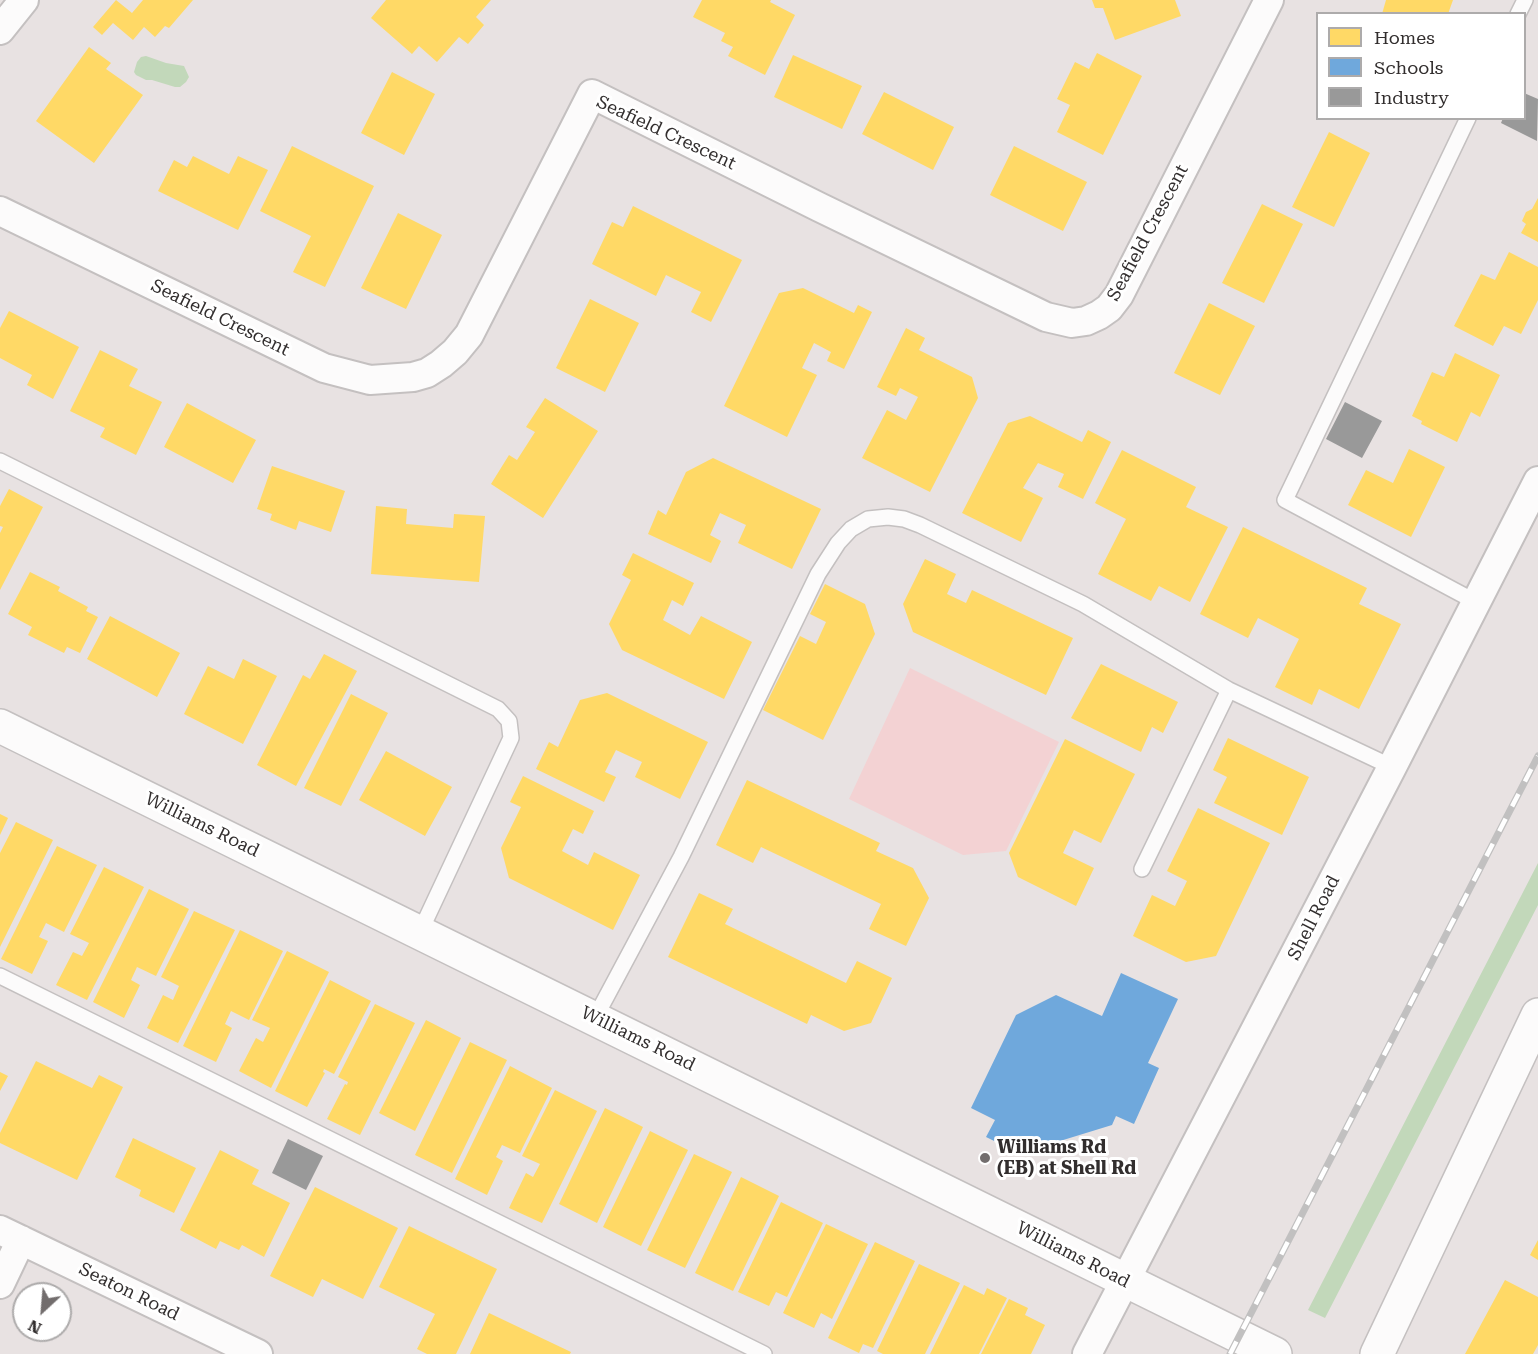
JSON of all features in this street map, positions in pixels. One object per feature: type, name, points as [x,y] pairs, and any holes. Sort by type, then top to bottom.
[{"type":"street","points":[[0,30],[24,0]]},
{"type":"street","name":"Seafield Crescent","points":[[0,211],[324,369],[370,380],[413,377],[427,373],[441,364],[455,352],[469,334],[592,94],[1046,317],[1072,323],[1086,321],[1109,308],[1119,295],[1269,0]]},
{"type":"street","name":"Shell Road","points":[[1087,1354],[1538,481]]},
{"type":"street","name":"Williams Road","points":[[0,726],[1275,1354]]},
{"type":"street","points":[[1377,1354],[1538,1014]]},
{"type":"street","points":[[0,1284],[11,1235]]},
{"type":"street","name":"Seaton Road","points":[[11,1235],[258,1354]]},
{"type":"lane","points":[[1467,120],[1285,500],[1476,602]]},
{"type":"lane","points":[[0,461],[498,709],[509,721],[511,738],[420,932]]},
{"type":"lane","points":[[595,1018],[681,857],[818,574],[838,543],[851,529],[868,519],[896,518],[920,525],[1083,604],[1229,690],[1392,767]]},
{"type":"lane","points":[[1142,869],[1229,690]]},
{"type":"lane","points":[[0,976],[764,1354]]},
{"type":"shaded area","points":[[146,56],[184,66],[189,77],[180,87],[146,80],[134,72],[137,62],[141,57]]},
{"type":"shaded area","points":[[910,668],[1059,742],[1006,851],[963,855],[849,799]]},
{"type":"shaded area","points":[[1538,863],[1538,905],[1325,1318],[1308,1310]]},
{"type":"building: Homes","points":[[116,0],[132,13],[143,0],[193,0],[169,28],[165,26],[155,37],[144,27],[133,40],[113,23],[102,35],[93,27]]},
{"type":"building: Homes","points":[[386,0],[491,0],[476,17],[484,25],[468,44],[459,37],[437,62],[419,46],[412,54],[371,18]]},
{"type":"building: Homes","points":[[702,0],[771,0],[770,2],[795,15],[765,75],[728,56],[733,47],[721,41],[725,33],[693,17]]},
{"type":"building: Homes","points":[[1092,0],[1175,0],[1181,16],[1115,40],[1103,8],[1095,8]]},
{"type":"building: Homes","points":[[1386,0],[1453,0],[1449,12],[1383,12]]},
{"type":"building: Homes","points":[[89,47],[111,63],[106,69],[143,95],[94,163],[36,121]]},
{"type":"building: Homes","points":[[1097,53],[1142,76],[1103,155],[1057,132],[1070,105],[1057,99],[1075,62],[1089,69]]},
{"type":"building: Homes","points":[[793,55],[862,86],[842,129],[774,97]]},
{"type":"building: Homes","points":[[392,72],[435,94],[404,155],[361,133]]},
{"type":"building: Homes","points":[[884,92],[954,127],[933,170],[862,134]]},
{"type":"building: Homes","points":[[1329,132],[1370,153],[1334,227],[1292,207]]},
{"type":"building: Homes","points":[[292,146],[374,186],[325,287],[293,272],[311,236],[260,211]]},
{"type":"building: Homes","points":[[1014,146],[1087,182],[1063,231],[990,195]]},
{"type":"building: Homes","points":[[193,156],[229,174],[238,156],[268,170],[238,230],[158,191],[174,160],[187,167]]},
{"type":"building: Homes","points":[[1538,198],[1538,242],[1521,233],[1526,224],[1522,221],[1526,212],[1532,209]]},
{"type":"building: Homes","points":[[1262,204],[1303,224],[1264,303],[1222,283]]},
{"type":"building: Homes","points":[[633,206],[742,260],[711,322],[691,312],[701,292],[666,275],[656,296],[592,264],[612,222],[623,227]]},
{"type":"building: Homes","points":[[398,213],[442,235],[406,309],[361,288]]},
{"type":"building: Homes","points":[[1509,252],[1538,267],[1538,300],[1521,334],[1504,326],[1493,346],[1454,326],[1481,274],[1495,280]]},
{"type":"building: Homes","points":[[803,288],[854,313],[858,305],[872,312],[844,369],[827,361],[831,352],[814,343],[802,368],[817,375],[787,437],[724,406],[779,293]]},
{"type":"building: Homes","points":[[590,299],[639,323],[605,392],[556,368]]},
{"type":"building: Homes","points":[[1209,303],[1255,326],[1220,395],[1174,373]]},
{"type":"building: Homes","points":[[9,311],[79,347],[53,399],[27,385],[32,375],[0,358],[0,328]]},
{"type":"building: Homes","points":[[906,328],[925,338],[919,350],[972,377],[978,398],[930,492],[862,458],[887,410],[906,420],[918,397],[900,388],[896,396],[877,387]]},
{"type":"building: Homes","points":[[100,350],[138,369],[129,386],[162,402],[136,455],[100,437],[105,428],[70,411]]},
{"type":"building: Homes","points":[[1455,353],[1500,375],[1480,417],[1471,412],[1457,442],[1421,424],[1422,421],[1412,416],[1432,372],[1444,377]]},
{"type":"building: Homes","points":[[545,398],[598,431],[543,518],[491,484],[509,455],[517,460],[535,432],[526,427]]},
{"type":"building: Homes","points":[[187,403],[256,440],[233,483],[164,447]]},
{"type":"building: Homes","points":[[1030,416],[1082,442],[1088,430],[1111,442],[1083,499],[1058,487],[1064,474],[1038,463],[1023,488],[1043,498],[1021,542],[962,513],[1008,423]]},
{"type":"building: Homes","points":[[1409,449],[1445,467],[1411,537],[1348,505],[1366,470],[1393,483]]},
{"type":"building: Homes","points":[[1122,450],[1196,487],[1186,507],[1228,527],[1190,602],[1159,586],[1151,601],[1098,574],[1126,519],[1095,503]]},
{"type":"building: Homes","points":[[713,458],[821,509],[792,569],[738,543],[746,525],[720,513],[710,535],[721,541],[711,563],[648,534],[658,510],[666,515],[686,472]]},
{"type":"building: Homes","points":[[272,466],[345,491],[331,532],[299,521],[296,530],[270,520],[272,514],[257,509]]},
{"type":"building: Homes","points":[[9,489],[43,507],[0,590],[0,533],[3,527],[0,526],[0,506]]},
{"type":"building: Homes","points":[[376,506],[407,509],[406,524],[453,528],[454,514],[485,516],[479,582],[371,574]]},
{"type":"building: Homes","points":[[1243,527],[1367,588],[1359,604],[1401,624],[1359,709],[1319,689],[1312,705],[1275,687],[1299,639],[1258,618],[1248,638],[1200,614]]},
{"type":"building: Homes","points":[[633,553],[694,583],[683,606],[672,600],[663,620],[690,635],[701,616],[752,642],[724,699],[622,650],[609,624],[631,580],[622,575]]},
{"type":"building: Homes","points":[[925,559],[956,574],[947,594],[966,603],[972,590],[1073,638],[1046,695],[913,632],[903,604]]},
{"type":"building: Homes","points":[[30,572],[60,587],[58,591],[88,607],[86,611],[98,617],[80,653],[67,647],[64,653],[28,635],[32,627],[8,614]]},
{"type":"building: Homes","points":[[825,584],[865,604],[875,634],[823,740],[763,710],[800,636],[816,644],[826,622],[810,614]]},
{"type":"building: Homes","points":[[110,616],[180,653],[157,697],[87,659]]},
{"type":"building: Homes","points":[[324,654],[357,671],[296,786],[257,765],[303,675],[310,679]]},
{"type":"building: Homes","points":[[243,659],[277,676],[243,744],[184,714],[208,666],[234,679]]},
{"type":"building: Homes","points":[[1101,664],[1178,702],[1163,733],[1152,727],[1141,752],[1071,718]]},
{"type":"building: Homes","points":[[607,693],[708,742],[680,799],[635,777],[642,762],[616,750],[605,772],[616,777],[604,802],[536,769],[549,742],[558,747],[580,700]]},
{"type":"building: Homes","points":[[351,694],[388,713],[341,806],[304,788]]},
{"type":"building: Homes","points":[[1228,738],[1309,777],[1282,835],[1214,803],[1227,777],[1213,770]]},
{"type":"building: Homes","points":[[1065,739],[1135,774],[1101,843],[1074,830],[1063,853],[1094,868],[1076,906],[1018,877],[1009,853]]},
{"type":"building: Homes","points":[[386,751],[452,787],[425,836],[359,800]]},
{"type":"building: Homes","points":[[523,776],[594,811],[583,834],[573,829],[562,851],[588,865],[594,852],[640,875],[613,930],[509,878],[501,848],[521,807],[510,802]]},
{"type":"building: Homes","points":[[747,780],[880,843],[876,851],[913,868],[929,898],[906,946],[869,929],[881,904],[761,847],[753,863],[716,845]]},
{"type":"building: Homes","points":[[1198,808],[1270,843],[1216,956],[1186,962],[1133,936],[1152,895],[1175,906],[1187,881],[1167,871]]},
{"type":"building: Homes","points":[[0,814],[8,818],[0,835]]},
{"type":"building: Homes","points":[[16,822],[53,840],[0,947],[0,853]]},
{"type":"building: Homes","points":[[57,846],[97,865],[64,932],[46,923],[39,937],[48,941],[32,974],[1,959]]},
{"type":"building: Homes","points":[[104,867],[144,887],[87,1000],[56,985],[73,952],[82,956],[89,943],[70,934]]},
{"type":"building: Homes","points":[[149,889],[189,909],[156,976],[137,967],[131,980],[140,985],[124,1018],[93,1002]]},
{"type":"building: Homes","points":[[699,893],[733,909],[725,924],[846,983],[857,961],[892,978],[871,1023],[844,1031],[811,1015],[807,1024],[668,957]]},
{"type":"building: Homes","points":[[194,911],[235,930],[178,1043],[147,1028],[163,995],[173,1000],[179,986],[161,977]]},
{"type":"building: Homes","points":[[240,930],[283,951],[249,1020],[231,1011],[225,1024],[232,1028],[216,1062],[183,1046]]},
{"type":"building: Homes","points":[[287,951],[329,972],[271,1088],[239,1071],[256,1038],[263,1042],[270,1028],[252,1020]]},
{"type":"building: Homes","points":[[330,980],[371,1001],[334,1074],[324,1069],[325,1073],[307,1107],[275,1091]]},
{"type":"building: Homes","points":[[375,1004],[415,1023],[360,1135],[327,1119],[348,1082],[338,1077]]},
{"type":"building: Homes","points":[[426,1020],[461,1038],[415,1131],[379,1113]]},
{"type":"building: Homes","points":[[470,1042],[507,1060],[452,1173],[415,1155]]},
{"type":"building: Homes","points":[[36,1061],[92,1088],[99,1075],[123,1087],[77,1180],[0,1143],[0,1133]]},
{"type":"building: Homes","points":[[510,1066],[552,1088],[520,1153],[502,1145],[496,1157],[503,1161],[487,1195],[455,1179]]},
{"type":"building: Homes","points":[[0,1072],[8,1076],[0,1091]]},
{"type":"building: Homes","points":[[555,1090],[597,1111],[542,1223],[509,1208],[526,1173],[533,1177],[540,1164],[522,1156]]},
{"type":"building: Homes","points":[[605,1108],[643,1127],[597,1223],[559,1204]]},
{"type":"building: Homes","points":[[650,1131],[688,1150],[641,1246],[603,1227]]},
{"type":"building: Homes","points":[[133,1138],[196,1168],[174,1213],[139,1196],[141,1190],[115,1177]]},
{"type":"building: Homes","points":[[220,1150],[259,1170],[252,1184],[290,1203],[264,1257],[242,1245],[239,1250],[220,1241],[216,1249],[180,1230]]},
{"type":"building: Homes","points":[[694,1154],[732,1172],[685,1268],[647,1250]]},
{"type":"building: Homes","points":[[741,1177],[779,1196],[733,1291],[695,1273]]},
{"type":"building: Homes","points":[[315,1187],[398,1228],[363,1299],[322,1279],[313,1297],[270,1276]]},
{"type":"building: Homes","points":[[781,1202],[823,1223],[787,1297],[776,1292],[769,1306],[738,1292]]},
{"type":"building: Homes","points":[[826,1224],[868,1244],[832,1319],[821,1313],[814,1328],[783,1313]]},
{"type":"building: Homes","points":[[409,1226],[497,1269],[456,1354],[427,1354],[417,1349],[435,1314],[379,1287]]},
{"type":"building: Homes","points":[[1538,1240],[1538,1260],[1530,1255]]},
{"type":"building: Homes","points":[[875,1242],[915,1261],[873,1348],[863,1344],[859,1353],[828,1338]]},
{"type":"building: Homes","points":[[919,1264],[960,1283],[925,1354],[883,1354],[877,1351]]},
{"type":"building: Homes","points":[[1505,1280],[1538,1297],[1538,1345],[1533,1354],[1465,1354]]},
{"type":"building: Homes","points":[[964,1285],[984,1295],[987,1288],[1007,1298],[979,1354],[930,1354]]},
{"type":"building: Homes","points":[[1009,1299],[1028,1308],[1025,1315],[1045,1325],[1031,1354],[981,1354]]},
{"type":"building: Homes","points":[[489,1313],[571,1352],[570,1354],[470,1354]]},
{"type":"building: Schools","points":[[1121,973],[1178,999],[1148,1063],[1159,1068],[1134,1124],[1116,1116],[1112,1125],[1047,1145],[1033,1138],[1025,1156],[986,1137],[995,1120],[971,1108],[1016,1015],[1056,995],[1102,1016]]},
{"type":"building: Industry","points":[[1526,94],[1538,99],[1537,141],[1501,123],[1502,120],[1526,120]]},
{"type":"building: Industry","points":[[1345,402],[1382,421],[1362,458],[1326,439]]},
{"type":"building: Industry","points":[[288,1139],[323,1156],[306,1190],[272,1173]]},
{"type":"railway","points":[[1230,1354],[1538,756]]},
{"type":"place","name":"Williams Rd (EB) at Shell Rd","points":[[985,1158]]}]
